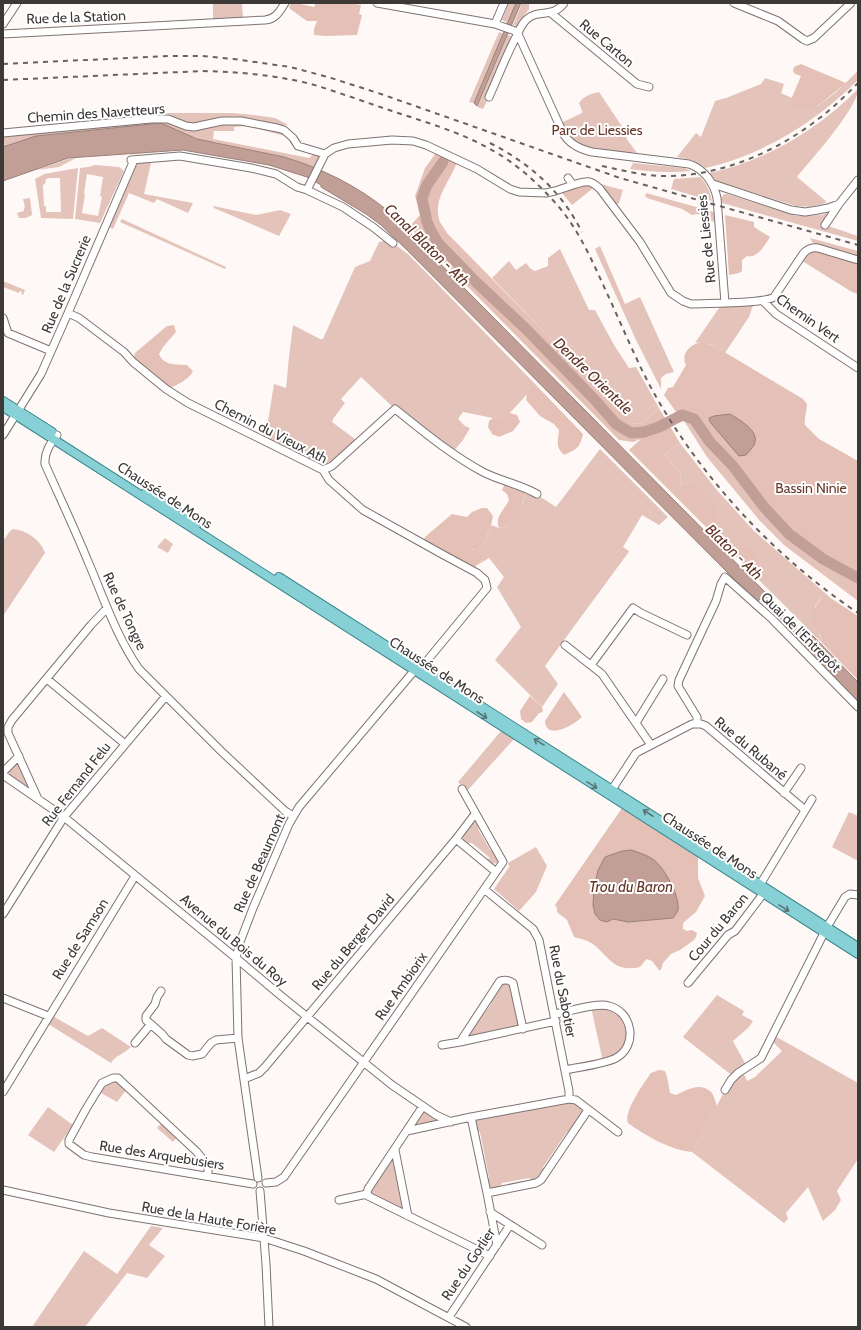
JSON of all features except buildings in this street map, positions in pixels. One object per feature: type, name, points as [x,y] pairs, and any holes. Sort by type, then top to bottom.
[{"type":"main road","name":"Chaussée de Mons","points":[[3,401],[16,413]]},
{"type":"main road","name":"Chaussée de Mons","points":[[3,407],[16,413],[55,437],[762,889],[826,930],[858,954]]},
{"type":"main road","name":"Chaussée de Mons","points":[[826,930],[858,947]]},
{"type":"street","points":[[3,24],[17,3]]},
{"type":"street","name":"Rue de la Station","points":[[3,34],[265,20],[274,18],[278,15],[285,3]]},
{"type":"street","points":[[377,3],[499,25],[518,34]]},
{"type":"street","points":[[499,25],[504,3]]},
{"type":"street","points":[[489,97],[525,21],[540,13],[551,14],[564,3]]},
{"type":"street","points":[[734,3],[778,21],[803,40],[807,41],[814,38],[851,3]]},
{"type":"street","name":"Rue Carton","points":[[551,14],[636,84],[649,88]]},
{"type":"street","name":"Rue de Liessies","points":[[518,34],[563,132],[571,143],[583,150],[592,152],[689,164],[698,168],[713,184],[717,198],[725,303]]},
{"type":"street","name":"Chemin des Navetteurs","points":[[3,133],[168,118],[186,126],[194,127],[222,121],[241,121],[284,130],[293,138],[298,146],[324,154]]},
{"type":"street","points":[[393,243],[373,227],[343,207],[307,190],[324,154],[334,148],[348,144],[392,140],[413,141],[426,145],[477,169],[510,189],[519,192],[546,193],[589,181],[592,182],[600,189],[640,242],[671,293],[683,302],[691,304],[763,301],[771,299],[774,297],[802,254],[809,249],[818,248],[858,260]]},
{"type":"street","name":"Rue de la Sucrerie","points":[[3,434],[34,387],[51,351],[132,160],[180,156],[203,159],[266,171],[282,177],[297,187],[307,190]]},
{"type":"street","points":[[568,178],[573,185]]},
{"type":"street","points":[[825,225],[858,180]]},
{"type":"street","points":[[713,184],[791,210],[805,212],[828,208],[839,204]]},
{"type":"street","name":"Chemin Vert","points":[[763,301],[776,314],[858,368]]},
{"type":"street","name":"Chemin du Vieux Ath","points":[[68,313],[85,322],[124,352],[133,362],[166,389],[188,403],[323,470],[329,480],[363,510],[482,576],[485,580],[487,588],[485,591],[418,669]]},
{"type":"street","points":[[3,318],[8,333],[51,351]]},
{"type":"street","points":[[323,470],[332,466],[395,409],[449,451],[476,468],[491,476],[527,488],[537,494]]},
{"type":"street","name":"Rue de Tongre","points":[[55,437],[47,451],[44,460],[45,464],[87,558],[107,608],[131,658],[139,669],[221,751],[285,811],[293,816]]},
{"type":"street","name":"Quai de l'Entrepôt","points":[[697,723],[697,717],[678,686],[679,680],[713,608],[725,577],[772,619],[858,706]]},
{"type":"street","points":[[38,799],[8,733],[8,727],[12,720],[91,625],[107,608]]},
{"type":"street","points":[[591,665],[633,608],[687,635]]},
{"type":"street","points":[[565,645],[602,674],[651,745]]},
{"type":"street","name":"Rue de Beaumont","points":[[255,1181],[238,1038],[236,958],[240,942],[293,816],[304,801],[418,669]]},
{"type":"street","points":[[47,679],[125,744]]},
{"type":"street","points":[[636,723],[663,679]]},
{"type":"street","name":"Rue Fernand Felu","points":[[3,914],[64,817],[166,696]]},
{"type":"street","name":"Rue du Rubané","points":[[610,792],[636,753],[692,724],[697,723],[706,726],[805,810]]},
{"type":"street","points":[[3,773],[19,756]]},
{"type":"street","points":[[784,793],[801,768]]},
{"type":"street","name":"Avenue du Bois du Roy","points":[[3,773],[64,817],[392,1085],[436,1115],[451,1122]]},
{"type":"street","name":"Rue Ambiorix","points":[[266,1184],[276,1182],[284,1177],[503,862],[462,789]]},
{"type":"street","points":[[762,889],[812,799]]},
{"type":"street","name":"Rue du Berger David","points":[[244,1079],[259,1073],[308,1017],[456,839],[475,814]]},
{"type":"street","points":[[456,839],[496,872]]},
{"type":"street","name":"Rue de Samson","points":[[3,1092],[48,1016],[135,876]]},
{"type":"street","name":"Rue du Sabotier","points":[[484,889],[533,929],[541,946],[569,1091],[569,1099]]},
{"type":"street","name":"Cour du Baron","points":[[688,983],[728,935],[735,931],[762,889]]},
{"type":"street","points":[[725,1090],[731,1080],[738,1073],[761,1058],[826,930],[845,897],[850,894],[858,895]]},
{"type":"street","points":[[460,1042],[500,981],[509,980],[513,983],[522,1029]]},
{"type":"street","points":[[161,991],[155,1004],[146,1016],[146,1020],[166,1039],[188,1055],[192,1056],[202,1054],[211,1042],[216,1040],[238,1038]]},
{"type":"street","points":[[3,998],[48,1016]]},
{"type":"street","points":[[442,1045],[522,1029],[597,1006],[610,1006],[622,1013],[630,1026],[631,1033],[630,1041],[620,1056],[610,1061],[565,1070]]},
{"type":"street","points":[[135,1043],[151,1024]]},
{"type":"street","name":"Rue des Arquebusiers","points":[[208,1176],[208,1166],[197,1152],[121,1081],[115,1078],[111,1078],[102,1083],[70,1137],[69,1144],[84,1155],[92,1158],[208,1176],[255,1181]]},
{"type":"street","points":[[407,1131],[471,1117],[569,1099],[576,1100],[618,1132]]},
{"type":"street","points":[[367,1194],[368,1189],[395,1150],[422,1106]]},
{"type":"street","points":[[487,1193],[541,1180],[588,1110]]},
{"type":"street","points":[[471,1117],[497,1245]]},
{"type":"street","points":[[395,1150],[408,1216]]},
{"type":"street","points":[[263,1179],[266,1184],[265,1188],[260,1191],[255,1188],[255,1181],[263,1179]]},
{"type":"street","name":"Rue de la Haute Forière","points":[[3,1190],[109,1213],[264,1238],[304,1250],[364,1274],[466,1327]]},
{"type":"street","points":[[260,1191],[269,1327]]},
{"type":"street","points":[[339,1200],[367,1194]]},
{"type":"street","points":[[367,1194],[370,1198],[490,1256]]},
{"type":"street","name":"Rue du Gorlier","points":[[490,1212],[542,1245]]},
{"type":"street","name":"Rue du Gorlier","points":[[448,1317],[510,1226]]},
{"type":"green space","points":[[213,3],[242,3],[243,18],[213,19]]},
{"type":"green space","points":[[291,3],[314,7],[316,3],[349,3],[361,5],[359,14],[362,15],[357,35],[314,35],[314,29],[317,21],[307,21],[304,19],[289,8]]},
{"type":"green space","points":[[509,3],[516,3],[508,23],[502,20]]},
{"type":"green space","points":[[522,3],[529,3],[529,9],[517,26],[513,25]]},
{"type":"green space","points":[[499,32],[504,34],[474,103],[469,102]]},
{"type":"green space","points":[[508,35],[513,37],[489,97],[483,109],[477,107]]},
{"type":"green space","points":[[801,64],[846,83],[814,109],[794,109],[790,102],[801,76],[795,74],[793,71],[794,67]]},
{"type":"green space","points":[[858,71],[858,80],[825,110],[788,135],[768,146],[727,162],[705,168],[692,160],[677,157],[696,133],[701,137],[715,101],[761,84],[765,78],[784,84],[781,93],[792,98],[790,102],[814,109],[835,93]]},
{"type":"green space","points":[[858,89],[856,98],[842,121],[797,177],[827,202],[812,206],[796,206],[715,181],[709,173],[751,161],[790,142],[825,118]]},
{"type":"green space","name":"Parc de Liessies","points":[[599,92],[625,131],[628,136],[626,138],[637,153],[633,152],[633,158],[578,147],[559,124],[582,113],[579,103],[588,96]]},
{"type":"green space","points":[[166,113],[232,113],[254,115],[275,118],[288,125],[280,125],[236,117],[221,118],[191,124]]},
{"type":"green space","points":[[164,121],[180,126],[229,122],[280,130],[289,137],[246,126],[234,127],[234,131],[214,131],[213,139],[309,158],[318,151],[321,152],[317,169],[284,157],[197,139],[161,123],[36,136],[3,147],[3,136]]},
{"type":"green space","points":[[438,150],[458,159],[443,190],[438,205],[440,222],[447,233],[557,345],[564,344],[573,346],[585,367],[602,388],[624,405],[631,424],[644,423],[659,408],[680,443],[664,455],[681,474],[681,486],[691,483],[712,501],[720,533],[726,541],[736,548],[745,548],[753,551],[756,557],[756,564],[753,568],[747,568],[629,450],[641,439],[633,442],[619,440],[409,227],[420,215],[415,196],[425,168]]},
{"type":"green space","points":[[76,158],[59,167],[36,170],[68,159]]},
{"type":"green space","points":[[150,158],[151,163],[144,194],[193,203],[188,213],[157,199],[154,203],[129,193],[113,229],[106,226],[134,160]]},
{"type":"green space","points":[[633,163],[684,168],[691,171],[661,172],[630,169]]},
{"type":"green space","points":[[95,165],[119,167],[124,171],[100,223],[75,219],[80,168]],"holes":[[[87,174],[103,177],[100,196],[102,197],[98,216],[82,213]]]},
{"type":"green space","points":[[78,168],[73,219],[41,218],[35,179],[44,174]],"holes":[[[60,178],[61,212],[46,212],[46,206],[44,206],[43,185],[45,184],[46,179]]]},
{"type":"green space","points":[[700,177],[708,188],[712,201],[671,189],[674,179]]},
{"type":"green space","points":[[589,181],[597,185],[572,205],[562,193],[587,185]]},
{"type":"green space","points":[[593,182],[623,190],[619,203],[614,207]]},
{"type":"green space","points":[[646,193],[714,212],[714,222],[706,217],[697,214],[692,215],[682,209],[647,198],[645,196]]},
{"type":"green space","points":[[724,194],[797,216],[822,215],[834,211],[825,225],[858,236],[858,241],[722,203],[721,199]]},
{"type":"green space","points":[[30,198],[32,215],[26,218],[19,218],[17,213],[24,211],[25,207],[23,199]]},
{"type":"green space","points":[[213,206],[256,215],[280,210],[291,214],[279,236],[214,208]]},
{"type":"green space","points":[[725,215],[754,222],[754,227],[770,237],[757,253],[747,256],[742,260],[742,271],[729,275]]},
{"type":"green space","points":[[122,219],[226,267],[225,269],[120,222]]},
{"type":"green space","points":[[810,238],[858,251],[858,260],[823,249],[812,242]]},
{"type":"green space","points":[[389,240],[409,255],[535,384],[535,386],[503,420],[463,412],[458,419],[465,426],[470,428],[463,440],[452,453],[395,409],[361,377],[341,399],[345,403],[332,422],[359,442],[328,468],[262,440],[268,421],[274,384],[286,388],[293,325],[320,339],[323,339],[355,267],[370,261],[379,242]]},
{"type":"green space","points":[[600,246],[625,304],[640,297],[674,372],[666,374],[661,378],[661,389],[636,340],[595,249]]},
{"type":"green space","points":[[560,249],[589,310],[595,310],[614,345],[629,368],[636,367],[659,408],[644,423],[631,424],[623,405],[602,388],[585,367],[573,346],[564,344],[557,345],[492,278],[509,261],[516,270],[526,263],[535,271],[548,266],[548,258]]},
{"type":"green space","points":[[809,249],[858,260],[858,294],[852,292],[799,259]]},
{"type":"green space","points":[[3,281],[25,290],[23,295],[20,291],[19,293],[3,287]]},
{"type":"green space","points":[[720,303],[754,303],[749,317],[725,353],[707,344],[695,343],[719,308]]},
{"type":"green space","points":[[174,325],[176,332],[159,354],[164,361],[187,365],[193,371],[182,382],[166,389],[133,362],[135,353],[167,326]]},
{"type":"green space","name":"Bassin Ninie","points":[[702,342],[716,347],[803,399],[807,404],[805,425],[819,439],[858,461],[858,578],[823,559],[789,534],[764,507],[733,466],[710,442],[694,419],[676,412],[664,395],[668,388],[673,387],[686,365],[684,357],[688,350],[694,345]]},
{"type":"green space","points":[[535,384],[583,434],[581,442],[577,448],[564,455],[558,446],[559,430],[554,424],[540,416],[526,400],[527,394]]},
{"type":"green space","points":[[509,413],[517,415],[520,422],[513,431],[499,437],[492,434],[488,427],[489,421],[493,418],[503,419]]},
{"type":"green space","points":[[682,415],[694,419],[710,442],[733,466],[764,507],[789,534],[823,559],[858,578],[858,601],[784,545],[760,521],[707,457]]},
{"type":"green space","points":[[680,443],[716,489],[754,531],[832,599],[822,599],[815,607],[820,636],[822,639],[821,642],[747,568],[753,568],[745,548],[735,548],[730,544],[685,486],[681,486],[681,474],[664,455]]},
{"type":"green space","points":[[600,449],[668,517],[659,525],[642,515],[623,547],[629,551],[628,553],[545,666],[558,684],[542,707],[495,660],[521,627],[497,587],[504,577],[489,558],[479,564],[483,558],[470,547],[483,545],[491,525],[499,528],[506,526],[523,502],[527,488],[556,507]]},
{"type":"green space","points":[[505,483],[527,488],[519,510],[506,526],[499,528],[499,517],[509,500],[507,494],[502,490]]},
{"type":"green space","points":[[482,508],[487,508],[493,516],[483,545],[471,548],[480,552],[483,558],[479,564],[471,569],[426,545],[424,540],[425,537],[452,514],[467,517],[472,512]]},
{"type":"green space","points":[[13,529],[23,531],[32,536],[37,540],[45,553],[3,616],[3,541]]},
{"type":"green space","points":[[165,538],[173,544],[168,553],[157,547]]},
{"type":"green space","points":[[826,597],[832,599],[858,616],[858,680],[821,642],[822,639],[814,625],[813,616],[816,606]]},
{"type":"green space","points":[[564,692],[582,717],[573,724],[561,730],[550,730],[545,721]]},
{"type":"green space","points":[[530,696],[542,707],[543,712],[539,713],[532,722],[526,723],[521,719],[520,711]]},
{"type":"green space","points":[[501,731],[514,739],[467,791],[458,782]]},
{"type":"green space","points":[[19,756],[38,799],[3,772]]},
{"type":"green space","points":[[622,808],[698,857],[698,878],[705,896],[696,912],[683,923],[683,929],[687,931],[692,930],[697,933],[696,937],[680,950],[671,954],[663,963],[661,970],[659,970],[652,961],[647,959],[637,968],[625,968],[615,964],[592,943],[574,937],[567,920],[557,912],[555,905]],"holes":[[[631,850],[675,893],[678,909],[673,918],[628,922],[613,919],[598,870],[605,857],[622,851]]]},
{"type":"green space","points":[[849,812],[858,816],[858,861],[832,847]]},
{"type":"green space","points":[[474,822],[479,826],[478,829],[491,851],[492,849],[498,860],[497,863],[491,864],[486,860],[490,858],[472,843],[465,843],[463,840],[462,837],[464,831]]},
{"type":"green space","points":[[536,847],[547,866],[536,892],[519,911],[494,889],[509,867],[508,863]]},
{"type":"green space","points":[[509,980],[523,1029],[504,1029],[484,1033],[484,1037],[469,1037],[468,1035],[472,1023],[478,1022],[491,1004],[489,998],[500,981]]},
{"type":"green space","points":[[717,995],[744,1011],[742,1015],[753,1021],[749,1027],[733,1041],[747,1067],[742,1074],[745,1076],[747,1081],[755,1077],[782,1051],[771,1040],[775,1036],[858,1083],[858,1159],[837,1191],[841,1200],[835,1210],[823,1221],[808,1187],[786,1213],[788,1219],[784,1223],[692,1152],[729,1083],[734,1077],[683,1037]]},
{"type":"green space","points":[[609,1006],[630,1026],[624,1052],[603,1062],[591,1007]]},
{"type":"green space","points":[[49,1014],[88,1036],[102,1028],[131,1047],[115,1058],[111,1063],[45,1022]]},
{"type":"green space","points":[[659,1070],[665,1071],[670,1093],[676,1095],[693,1088],[702,1087],[710,1091],[713,1096],[717,1106],[692,1152],[684,1151],[658,1142],[628,1123],[628,1112],[635,1098],[651,1073]]},
{"type":"green space","points":[[117,1082],[127,1089],[117,1102],[101,1093],[106,1084]]},
{"type":"green space","points":[[569,1099],[588,1110],[575,1131],[567,1132],[543,1167],[546,1174],[536,1183],[529,1178],[502,1183],[499,1190],[487,1193],[484,1182],[489,1178],[480,1132],[473,1128],[471,1117]]},
{"type":"green space","points":[[48,1107],[73,1125],[54,1152],[28,1135]]},
{"type":"green space","points":[[427,1109],[439,1117],[437,1125],[414,1130],[411,1126],[419,1113]]},
{"type":"green space","points":[[164,1120],[179,1135],[173,1142],[157,1128]]},
{"type":"green space","points":[[389,1161],[394,1161],[403,1209],[396,1210],[368,1191]]},
{"type":"green space","points":[[151,1226],[163,1228],[149,1245],[165,1256],[147,1278],[127,1273],[85,1327],[32,1327],[84,1251],[117,1274]]},
{"type":"water","points":[[516,3],[521,3],[477,106],[474,103]]},
{"type":"water","points":[[161,123],[197,139],[298,161],[325,172],[352,186],[388,211],[765,592],[763,595],[799,630],[802,629],[812,635],[858,682],[858,701],[794,637],[796,634],[761,599],[757,601],[730,575],[381,225],[366,214],[321,187],[321,185],[307,177],[269,165],[183,150],[68,158],[3,181],[3,147],[36,136]]},
{"type":"water","points":[[730,414],[748,426],[754,435],[754,445],[746,455],[739,456],[710,422],[709,418],[714,416]]},
{"type":"water","name":"Trou du Baron","points":[[631,850],[646,855],[654,860],[667,876],[674,890],[678,904],[677,913],[673,918],[628,922],[613,919],[607,922],[600,920],[595,914],[593,905],[594,889],[598,870],[605,857],[622,851]]},
{"type":"waterway","name":"Dendre Orientale","points":[[443,162],[427,185],[422,198],[427,222],[438,243],[476,282],[526,329],[595,400],[616,424],[631,433],[644,432],[659,427],[682,415],[694,419],[710,442],[733,466],[764,507],[789,534],[823,559],[858,578]]},
{"type":"railway","points":[[3,64],[168,56],[202,56],[290,67],[328,77],[381,94],[620,178],[858,245]]},
{"type":"railway","points":[[3,80],[203,71],[270,76],[311,84],[430,123],[467,137],[500,155],[518,167],[543,190],[559,207],[573,226],[590,257],[649,384],[690,450],[714,481],[767,539],[796,566],[858,613]]},
{"type":"railway","points":[[602,166],[645,175],[680,176],[701,173],[742,162],[782,143],[800,132],[828,111],[858,83]]},
{"type":"railway","points":[[490,143],[519,160],[544,180],[565,204],[582,232]]},
{"type":"water label","name":"Canal Blaton - Ath","points":[[427,245]]},
{"type":"water label","name":"Blaton - Ath","points":[[734,552]]}]
